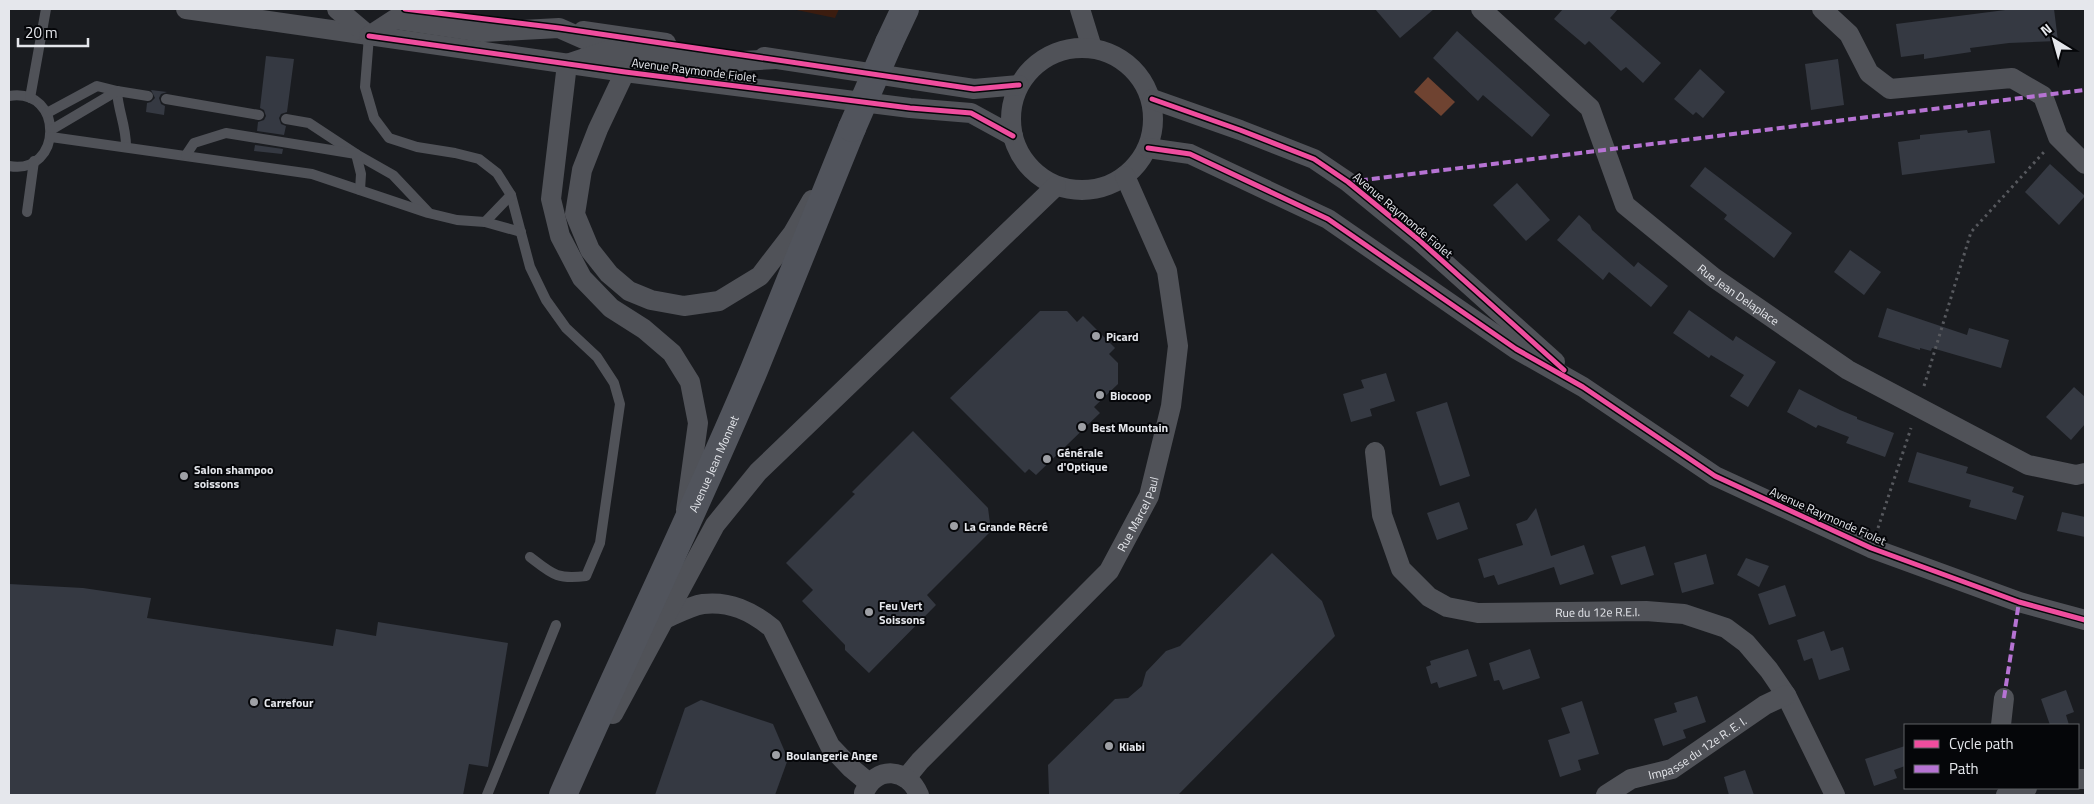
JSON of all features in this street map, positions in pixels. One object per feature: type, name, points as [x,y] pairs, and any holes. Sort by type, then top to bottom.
[{"type":"main road","name":"Avenue Jean Monnet","points":[[564,795],[614,678],[683,532],[754,371],[852,128],[904,9]]},
{"type":"street","name":"Avenue Raymonde Fiolet","points":[[186,9],[625,72],[910,108],[971,113],[1012,136]]},
{"type":"street","points":[[337,9],[369,36],[395,19],[483,32],[559,28],[609,50],[726,62],[776,59]]},
{"type":"street","name":"Avenue Raymonde Fiolet","points":[[405,9],[559,28],[974,89],[1019,85]]},
{"type":"street","points":[[1080,9],[1092,48]]},
{"type":"street","name":"Rue Jean Delaplace","points":[[1481,9],[1590,108],[1625,205],[1713,277],[1840,364],[2028,465],[2076,475],[2085,473]]},
{"type":"street","points":[[1822,9],[1849,34],[1869,73],[1890,89],[2012,78],[2043,96],[2058,137],[2085,164]]},
{"type":"street","points":[[1071,48],[1092,48],[1112,53],[1130,65],[1143,80],[1152,99],[1153,133],[1148,148],[1138,164],[1125,176],[1110,185],[1092,190],[1074,190],[1056,186],[1041,178],[1028,166],[1018,152],[1012,136],[1010,118],[1013,101],[1019,85],[1032,67],[1050,55],[1071,48]]},
{"type":"street","points":[[609,50],[568,64],[551,199],[560,236],[582,278],[611,308],[644,329],[672,353],[690,382],[698,423],[683,532]]},
{"type":"street","points":[[609,50],[625,72],[582,170],[575,214],[590,250],[609,274],[629,291],[651,300],[684,306],[719,300],[760,276],[793,233],[852,128]]},
{"type":"street","name":"Avenue Raymonde Fiolet","points":[[1152,99],[1314,159],[1348,182],[1419,240],[1583,387]]},
{"type":"street","name":"Avenue Raymonde Fiolet","points":[[1148,148],[1190,154],[1328,219],[1516,349],[1583,387],[1715,476],[1871,548],[2019,602],[2085,620]]},
{"type":"street","name":"Rue Marcel Paul","points":[[906,778],[920,761],[1108,571],[1149,496],[1171,406],[1178,346],[1167,271],[1125,176]]},
{"type":"street","points":[[570,795],[662,620],[715,525],[758,472],[1056,186]]},
{"type":"street","name":"Rue du 12e R.E.I.","points":[[1375,452],[1382,515],[1401,569],[1429,597],[1447,606],[1478,613],[1646,611],[1684,614],[1726,628],[1746,643],[1769,670],[1786,695],[1835,795]]},
{"type":"street","points":[[662,620],[702,604],[736,606],[755,614],[772,628],[830,746],[851,768],[866,789],[877,777],[897,774],[906,778],[915,786],[919,795]]},
{"type":"street","name":"Impasse du 12e R. E. I.","points":[[1606,795],[1631,779],[1672,769],[1765,705],[1786,695]]},
{"type":"street","points":[[2001,724],[2004,698]]},
{"type":"street","points":[[2006,795],[2024,789]]},
{"type":"lane","points":[[30,98],[46,9]]},
{"type":"lane","points":[[369,36],[365,87],[374,118],[389,138],[418,148],[455,153],[479,159],[497,173],[511,195],[530,267],[546,300],[566,328],[597,357],[614,383],[620,404],[600,543],[586,576],[566,578],[549,572],[530,557]]},
{"type":"lane","points":[[47,113],[97,86],[148,96]]},
{"type":"lane","points":[[51,134],[117,91]]},
{"type":"lane","points":[[117,91],[118,104],[126,128],[126,146]]},
{"type":"lane","points":[[9,96],[30,98],[40,105],[47,113],[51,134],[48,147],[34,162],[9,166]]},
{"type":"lane","points":[[166,99],[259,115]]},
{"type":"lane","points":[[286,119],[309,123],[356,154],[393,175],[428,213]]},
{"type":"lane","points":[[186,155],[194,142],[226,133],[356,154]]},
{"type":"lane","points":[[51,134],[312,174],[428,213],[457,220],[485,222],[521,232]]},
{"type":"lane","points":[[356,154],[361,174],[360,190]]},
{"type":"lane","points":[[27,212],[34,162]]},
{"type":"lane","points":[[485,222],[511,195]]},
{"type":"lane","points":[[487,795],[556,625]]},
{"type":"path","points":[[1871,548],[1918,407],[1971,232],[2058,137]]},
{"type":"shaded area","points":[[792,9],[839,9],[835,18]]},
{"type":"shaded area","points":[[1428,77],[1455,102],[1441,116],[1414,92]]},
{"type":"building","points":[[1375,9],[1434,9],[1400,38]]},
{"type":"building","points":[[1563,9],[1618,9],[1610,18],[1661,63],[1643,83],[1626,67],[1621,71],[1589,41],[1585,45],[1554,19]]},
{"type":"building","points":[[2013,9],[2054,9],[2058,41],[2009,43],[1970,48],[1971,52],[1924,59],[1924,54],[1901,57],[1896,24]]},
{"type":"building","points":[[1457,31],[1550,115],[1532,137],[1483,95],[1478,101],[1433,58]]},
{"type":"building","points":[[266,56],[294,59],[287,112],[281,114],[279,118],[281,124],[286,126],[284,135],[257,131],[258,122],[264,120],[266,116],[264,110],[260,108]]},
{"type":"building","points":[[1838,59],[1844,105],[1811,110],[1805,64]]},
{"type":"building","points":[[1700,69],[1725,92],[1703,118],[1696,112],[1693,115],[1674,99]]},
{"type":"building","points":[[151,90],[167,92],[161,94],[159,98],[161,104],[165,106],[164,115],[146,112],[147,103],[155,98]]},
{"type":"building","points":[[1967,130],[1968,133],[1990,130],[1995,163],[1902,175],[1898,142],[1920,139],[1920,135]]},
{"type":"building","points":[[255,145],[283,149],[282,154],[254,151]]},
{"type":"building","points":[[2050,164],[2085,196],[2059,225],[2025,192]]},
{"type":"building","points":[[1705,167],[1792,233],[1774,258],[1724,219],[1727,215],[1690,186]]},
{"type":"building","points":[[1517,183],[1550,220],[1526,241],[1493,205]]},
{"type":"building","points":[[1579,215],[1590,225],[1592,230],[1634,267],[1638,262],[1668,286],[1651,307],[1609,272],[1603,280],[1557,240]]},
{"type":"building","points":[[1850,250],[1881,272],[1864,295],[1834,272]]},
{"type":"building","points":[[1887,308],[1967,335],[1969,328],[2009,340],[2001,368],[1932,348],[1931,351],[1920,348],[1920,350],[1878,337]]},
{"type":"building","points":[[1689,310],[1733,341],[1736,336],[1776,362],[1748,407],[1730,396],[1744,375],[1711,355],[1709,358],[1673,333]]},
{"type":"building","points":[[1040,311],[1067,311],[1077,322],[1083,316],[1115,348],[1109,354],[1118,363],[1118,384],[1094,407],[1100,413],[1036,475],[1029,469],[1025,473],[950,398]]},
{"type":"building","points":[[1386,373],[1395,401],[1370,409],[1372,416],[1351,422],[1343,394],[1364,388],[1361,380]]},
{"type":"building","points":[[2074,387],[2085,397],[2085,424],[2071,440],[2046,417]]},
{"type":"building","points":[[1799,389],[1857,417],[1857,419],[1894,433],[1885,457],[1846,443],[1849,437],[1818,425],[1816,428],[1787,412]]},
{"type":"building","points":[[1447,402],[1470,476],[1440,486],[1416,412]]},
{"type":"building","points":[[913,431],[988,508],[991,531],[927,595],[936,605],[869,673],[845,650],[845,645],[802,601],[813,590],[786,563],[855,494],[852,492]]},
{"type":"building","points":[[1917,452],[1968,467],[1966,473],[2014,487],[2012,492],[2024,496],[2016,520],[1969,507],[1971,500],[1908,482]]},
{"type":"building","points":[[1459,502],[1468,529],[1437,540],[1427,513]]},
{"type":"building","points":[[1536,508],[1551,556],[1584,545],[1594,574],[1560,585],[1554,567],[1498,585],[1494,575],[1484,578],[1478,559],[1523,545],[1516,524],[1527,520]]},
{"type":"building","points":[[2062,512],[2085,517],[2085,537],[2057,531]]},
{"type":"building","points":[[1645,546],[1654,575],[1621,585],[1611,556]]},
{"type":"building","points":[[1272,553],[1322,601],[1335,636],[1178,795],[1049,795],[1048,765],[1115,699],[1128,698],[1142,686],[1146,672],[1166,651],[1180,646]]},
{"type":"building","points":[[1706,554],[1714,584],[1682,593],[1674,563]]},
{"type":"building","points":[[1746,558],[1769,566],[1759,587],[1737,575]]},
{"type":"building","name":"Carrefour","points":[[9,584],[83,588],[151,598],[147,618],[333,646],[336,629],[376,636],[378,622],[508,643],[488,767],[469,764],[463,795],[9,795]]},
{"type":"building","points":[[1785,585],[1796,616],[1769,625],[1758,594]]},
{"type":"building","points":[[1824,631],[1831,651],[1843,647],[1850,670],[1819,680],[1812,658],[1804,661],[1797,640]]},
{"type":"building","points":[[1468,649],[1477,676],[1439,688],[1437,682],[1431,684],[1426,667],[1431,665],[1430,661]]},
{"type":"building","points":[[1530,649],[1540,678],[1503,690],[1499,680],[1494,681],[1489,663]]},
{"type":"building","points":[[2066,690],[2074,712],[2066,715],[2069,724],[2050,724],[2041,699]]},
{"type":"building","points":[[1697,696],[1706,722],[1683,730],[1686,738],[1663,746],[1654,719],[1677,712],[1674,703]]},
{"type":"building","points":[[701,700],[773,724],[788,759],[775,795],[655,795],[685,708]]},
{"type":"building","points":[[1582,701],[1599,754],[1578,760],[1581,770],[1560,777],[1548,740],[1570,733],[1561,708]]},
{"type":"building","points":[[1904,746],[1904,766],[1894,770],[1897,778],[1874,786],[1865,759]]},
{"type":"building","points":[[1745,770],[1754,795],[1729,795],[1724,777]]},
{"type":"marked path","points":[[1348,182],[2085,90]]},
{"type":"marked path","points":[[2004,698],[2019,602]]},
{"type":"cycle path","points":[[405,9],[559,28],[974,89],[1019,85]]},
{"type":"cycle path","points":[[369,36],[625,72],[910,108],[971,113],[1013,136]]},
{"type":"cycle path","points":[[1152,99],[1314,159],[1348,182],[1419,240],[1564,370]]},
{"type":"cycle path","points":[[1148,148],[1190,154],[1328,219],[1516,349],[1583,387],[1715,476],[1871,548],[2019,602],[2085,620]]},
{"type":"place","name":"Picard","points":[[1096,336]]},
{"type":"place","name":"Biocoop","points":[[1100,395]]},
{"type":"place","name":"Best Mountain","points":[[1082,427]]},
{"type":"place","name":"Générale d'Optique","points":[[1047,459]]},
{"type":"place","name":"Salon shampoo soissons","points":[[184,476]]},
{"type":"place","name":"La Grande Récré","points":[[954,526]]},
{"type":"place","name":"Feu Vert Soissons","points":[[869,612]]},
{"type":"place","name":"Carrefour","points":[[254,702]]},
{"type":"place","name":"Kiabi","points":[[1109,746]]},
{"type":"place","name":"Boulangerie Ange","points":[[776,755]]}]
